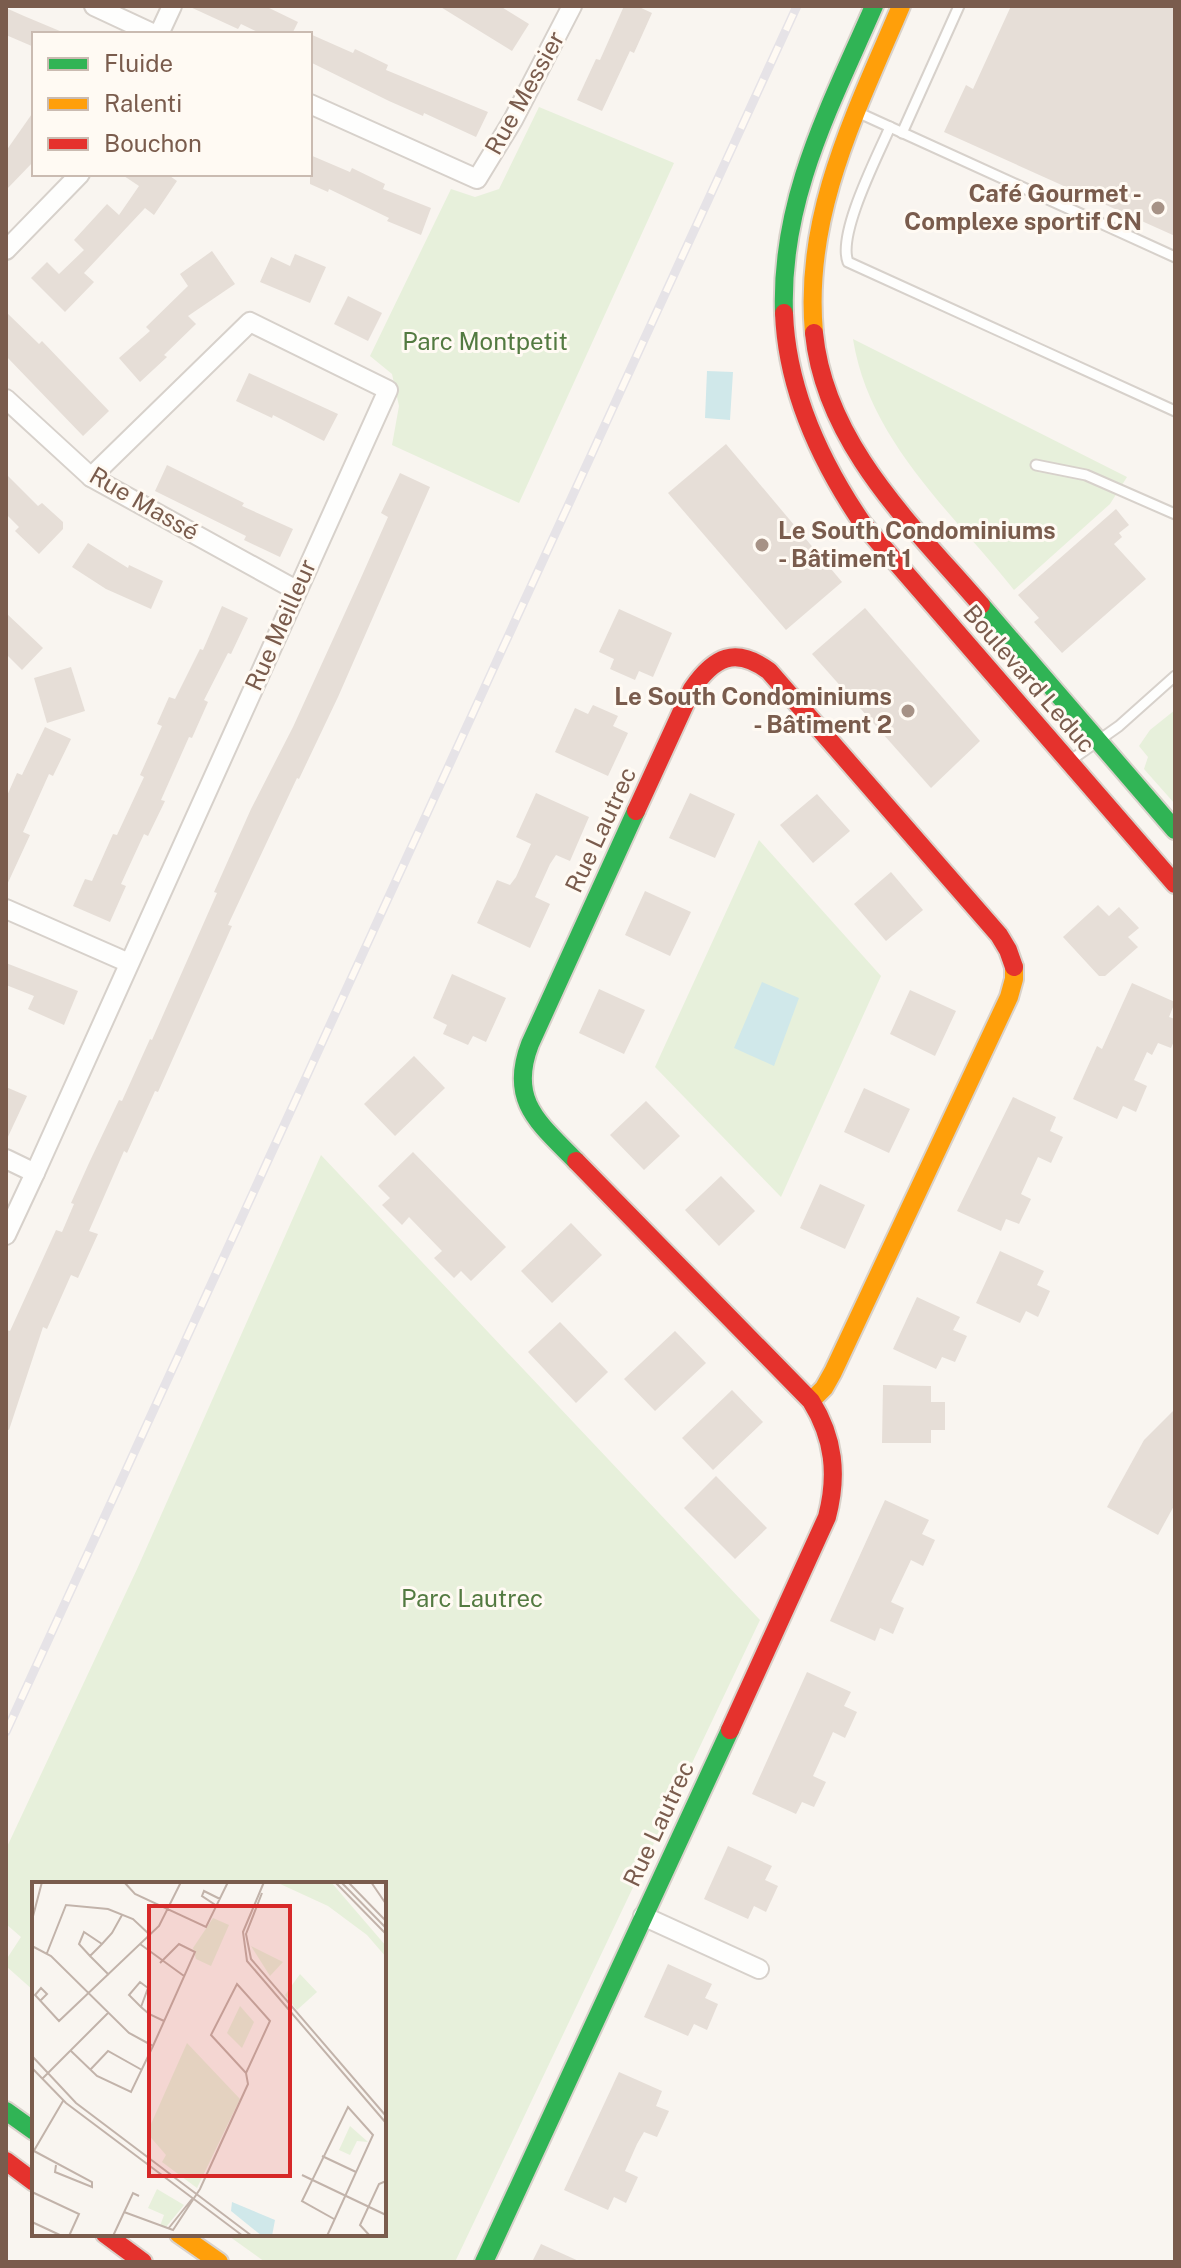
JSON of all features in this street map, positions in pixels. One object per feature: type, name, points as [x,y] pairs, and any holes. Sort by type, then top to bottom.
[{"type":"street","points":[[94,6],[152,32]]},
{"type":"street","points":[[158,32],[172,6]]},
{"type":"street","name":"Rue Messier","points":[[312,105],[477,179],[513,120],[572,6]]},
{"type":"street","name":"Boulevard Leduc","points":[[874,6],[811,154],[791,219],[782,295],[786,350],[794,388],[817,450],[850,506],[1175,884]]},
{"type":"street","name":"Boulevard Leduc","points":[[901,6],[823,201],[811,266],[813,331],[820,367],[853,449],[877,484],[1175,830]]},
{"type":"street","points":[[7,248],[78,176]]},
{"type":"street","name":"Rue Meilleur","points":[[6,1235],[388,390],[250,322],[91,477]]},
{"type":"street","name":"Rue Massé","points":[[6,399],[91,477],[296,590]]},
{"type":"street","name":"Rue Lautrec","points":[[484,2262],[829,1514],[834,1495],[833,1458],[823,1422],[811,1401],[536,1120],[520,1084],[521,1066],[530,1044],[692,689],[706,668],[729,657],[750,658],[769,671],[999,935],[1015,967],[1007,1002],[833,1372],[824,1388],[811,1401]]},
{"type":"street","points":[[6,909],[129,963]]},
{"type":"street","points":[[6,1159],[35,1173]]},
{"type":"street","points":[[643,1916],[759,1969]]},
{"type":"street","points":[[6,2111],[32,2130]]},
{"type":"street","points":[[6,2161],[32,2180]]},
{"type":"street","points":[[108,2236],[143,2262]]},
{"type":"street","points":[[182,2236],[219,2262]]},
{"type":"lane","points":[[902,133],[959,6]]},
{"type":"lane","points":[[857,112],[1175,257]]},
{"type":"lane","points":[[890,127],[854,212],[846,254],[851,264],[1175,411]]},
{"type":"lane","points":[[1036,465],[1086,475],[1175,514]]},
{"type":"lane","points":[[1069,762],[1119,726],[1175,676]]},
{"type":"green space","name":"Parc Montpetit","points":[[539,107],[674,163],[519,503],[392,445],[399,406],[392,374],[370,356],[451,189],[475,197],[499,189]]},
{"type":"green space","points":[[853,339],[1127,477],[1110,504],[1014,590],[940,504],[895,443],[876,410],[862,376]]},
{"type":"green space","points":[[1175,710],[1175,804],[1144,769],[1148,757],[1139,746],[1150,730]]},
{"type":"green space","points":[[759,840],[881,976],[781,1197],[655,1067]]},
{"type":"green space","name":"Parc Lautrec","points":[[321,1155],[760,1620],[455,2262],[265,2262],[229,2236],[386,2236],[386,1882],[32,1882],[32,1989],[6,1966],[6,1960],[21,1937],[6,1924],[6,1849],[138,1567]]},
{"type":"water","points":[[707,371],[733,372],[730,420],[705,418]]},
{"type":"water","points":[[762,982],[799,998],[774,1066],[734,1048]]},
{"type":"building","points":[[188,6],[265,6],[298,22],[293,32],[258,32],[241,24],[238,29]]},
{"type":"building","points":[[439,6],[500,6],[529,24],[512,51]]},
{"type":"building","points":[[624,6],[637,6],[652,13],[602,111],[577,100],[596,59],[600,60]]},
{"type":"building","points":[[1011,6],[1175,6],[1175,236],[944,132],[966,85],[973,89]]},
{"type":"building","points":[[6,8],[62,32],[32,32],[32,46],[6,35]]},
{"type":"building","points":[[312,35],[353,53],[355,49],[388,65],[386,70],[488,112],[476,137],[389,101],[312,63]]},
{"type":"building","points":[[32,114],[32,163],[6,190],[6,151]]},
{"type":"building","points":[[312,156],[350,172],[352,168],[385,184],[383,189],[431,208],[421,235],[387,221],[389,218],[329,189],[328,192],[310,184]]},
{"type":"building","points":[[124,176],[170,176],[177,181],[154,215],[145,208],[84,273],[94,282],[65,312],[31,278],[47,262],[59,274],[84,250],[74,240],[107,204],[119,215],[139,186]]},
{"type":"building","points":[[212,251],[235,284],[188,316],[196,324],[140,382],[119,358],[150,331],[146,327],[188,286],[180,274]]},
{"type":"building","points":[[295,254],[326,267],[310,303],[260,282],[271,257],[290,266]]},
{"type":"building","points":[[348,296],[382,313],[368,341],[334,324]]},
{"type":"building","points":[[6,312],[39,344],[42,341],[109,411],[83,436],[6,356]]},
{"type":"building","points":[[249,373],[338,414],[324,441],[273,415],[272,418],[236,401]]},
{"type":"building","name":"Le South Condominiums - Bâtiment 1","points":[[726,444],[842,582],[786,630],[668,493]]},
{"type":"building","points":[[167,465],[244,503],[242,506],[293,529],[280,557],[244,540],[246,536],[155,491]]},
{"type":"building","points":[[400,473],[430,487],[338,697],[228,925],[232,926],[158,1092],[155,1091],[127,1153],[124,1151],[89,1231],[98,1234],[78,1278],[71,1275],[47,1329],[43,1327],[9,1430],[6,1429],[6,1330],[10,1331],[56,1230],[62,1232],[89,1163],[152,1040],[251,809],[293,727],[388,517],[381,513]]},
{"type":"building","points":[[6,474],[38,506],[42,503],[63,522],[63,529],[39,554],[15,531],[19,527],[6,514]]},
{"type":"building","points":[[1116,509],[1129,525],[1119,533],[1122,537],[1114,544],[1146,579],[1062,653],[1034,622],[1039,618],[1018,595]]},
{"type":"building","points":[[88,543],[128,568],[129,565],[163,581],[151,609],[106,589],[72,567]]},
{"type":"building","points":[[222,606],[248,618],[204,700],[208,702],[161,800],[165,801],[148,836],[144,834],[121,884],[126,886],[110,922],[73,906],[85,879],[92,881],[113,834],[117,835],[144,777],[140,775],[162,726],[157,724],[169,697],[175,699],[200,649],[203,650]]},
{"type":"building","name":"Le South Condominiums - Bâtiment 2","points":[[865,608],[980,741],[931,788],[812,654]]},
{"type":"building","points":[[619,609],[672,633],[653,677],[639,671],[635,680],[610,669],[614,659],[599,652]]},
{"type":"building","points":[[6,613],[43,648],[22,670],[6,654]]},
{"type":"building","points":[[71,667],[85,711],[47,723],[34,678]]},
{"type":"building","points":[[593,705],[618,716],[613,726],[628,733],[608,776],[555,752],[575,708],[588,714]]},
{"type":"building","points":[[45,727],[71,739],[53,776],[49,774],[23,832],[30,835],[6,887],[6,798],[17,773],[22,775]]},
{"type":"building","points":[[536,793],[589,817],[570,861],[556,855],[535,897],[550,904],[530,948],[477,923],[497,880],[510,885],[531,844],[516,837]]},
{"type":"building","points":[[690,793],[735,814],[715,858],[669,838]]},
{"type":"building","points":[[817,794],[850,831],[813,863],[780,825]]},
{"type":"building","points":[[891,872],[923,910],[886,941],[854,904]]},
{"type":"building","points":[[645,891],[691,912],[670,956],[625,935]]},
{"type":"building","points":[[1098,905],[1109,916],[1119,907],[1139,928],[1128,937],[1138,947],[1105,976],[1099,976],[1063,937]]},
{"type":"building","points":[[6,963],[78,991],[64,1025],[28,1009],[34,996],[6,985]]},
{"type":"building","points":[[452,974],[506,998],[486,1042],[473,1036],[468,1045],[443,1034],[447,1025],[433,1018]]},
{"type":"building","points":[[1132,983],[1175,1002],[1169,1017],[1175,1019],[1175,1039],[1171,1048],[1158,1043],[1152,1055],[1147,1052],[1134,1080],[1147,1086],[1136,1112],[1123,1106],[1117,1119],[1073,1099],[1097,1046],[1102,1049]]},
{"type":"building","points":[[599,989],[645,1010],[624,1054],[579,1033]]},
{"type":"building","points":[[910,990],[956,1011],[935,1056],[890,1034]]},
{"type":"building","points":[[414,1056],[445,1088],[395,1136],[364,1104]]},
{"type":"building","points":[[6,1087],[27,1096],[6,1141]]},
{"type":"building","points":[[864,1088],[910,1109],[889,1153],[844,1132]]},
{"type":"building","points":[[1013,1097],[1056,1117],[1050,1131],[1063,1137],[1051,1163],[1038,1157],[1021,1194],[1031,1199],[1019,1224],[1006,1219],[1001,1231],[957,1211]]},
{"type":"building","points":[[646,1101],[680,1136],[644,1170],[610,1135]]},
{"type":"building","points":[[413,1152],[506,1247],[471,1281],[461,1271],[454,1278],[434,1258],[442,1251],[409,1217],[402,1225],[382,1205],[390,1198],[378,1186]]},
{"type":"building","points":[[721,1176],[755,1211],[719,1246],[685,1210]]},
{"type":"building","points":[[820,1184],[865,1205],[845,1249],[800,1228]]},
{"type":"building","points":[[571,1223],[602,1255],[552,1303],[521,1271]]},
{"type":"building","points":[[1000,1251],[1044,1271],[1037,1285],[1050,1291],[1038,1317],[1026,1311],[1020,1323],[976,1303]]},
{"type":"building","points":[[917,1297],[960,1317],[953,1330],[967,1336],[955,1362],[942,1357],[936,1369],[893,1349]]},
{"type":"building","points":[[560,1322],[608,1372],[576,1403],[528,1352]]},
{"type":"building","points":[[675,1331],[706,1363],[655,1411],[624,1379]]},
{"type":"building","points":[[883,1385],[931,1386],[931,1402],[945,1402],[945,1430],[931,1430],[931,1443],[882,1443]]},
{"type":"building","points":[[732,1390],[763,1422],[713,1470],[682,1438]]},
{"type":"building","points":[[1175,1409],[1175,1504],[1158,1535],[1107,1507],[1144,1440]]},
{"type":"building","points":[[716,1476],[767,1528],[735,1559],[684,1508]]},
{"type":"building","points":[[885,1500],[929,1520],[922,1534],[935,1540],[923,1566],[911,1560],[891,1602],[904,1608],[893,1634],[880,1628],[875,1641],[830,1621]]},
{"type":"building","points":[[807,1672],[851,1692],[844,1706],[857,1712],[845,1738],[833,1732],[813,1776],[826,1782],[814,1807],[802,1802],[796,1814],[752,1794]]},
{"type":"building","points":[[728,1846],[772,1866],[765,1880],[778,1886],[766,1912],[754,1906],[748,1919],[704,1899]]},
{"type":"building","points":[[668,1964],[712,1984],[705,1998],[718,2004],[707,2030],[694,2024],[688,2036],[644,2017]]},
{"type":"building","points":[[619,2072],[662,2091],[656,2106],[669,2111],[657,2137],[644,2132],[637,2144],[625,2171],[638,2177],[626,2203],[614,2197],[608,2210],[564,2190]]},
{"type":"building","points":[[541,2244],[581,2262],[532,2262]]},
{"type":"railway","points":[[6,1732],[797,6]]},
{"type":"traffic: fast","points":[[784,313],[785,271],[799,192],[825,117],[874,6]]},
{"type":"traffic: fast","points":[[981,605],[1175,830]]},
{"type":"traffic: fast","points":[[576,1161],[531,1110],[525,1096],[524,1064],[530,1044],[636,811]]},
{"type":"traffic: fast","points":[[484,2262],[730,1730]]},
{"type":"traffic: fast","points":[[6,2111],[32,2130]]},
{"type":"traffic: slow","points":[[814,333],[813,289],[825,206],[851,125],[901,6]]},
{"type":"traffic: slow","points":[[811,1401],[824,1388],[833,1372],[1009,997],[1014,967]]},
{"type":"traffic: slow","points":[[182,2236],[219,2262]]},
{"type":"traffic: jam","points":[[784,313],[792,370],[808,424],[833,475],[863,524],[1175,884]]},
{"type":"traffic: jam","points":[[814,333],[822,373],[835,411],[853,447],[901,513],[981,605]]},
{"type":"traffic: jam","points":[[636,811],[692,689],[700,678],[726,659],[735,657],[757,663],[769,671],[999,935],[1014,967]]},
{"type":"traffic: jam","points":[[576,1161],[811,1401],[829,1443],[833,1472],[827,1517],[730,1730]]},
{"type":"traffic: jam","points":[[6,2161],[32,2180]]},
{"type":"traffic: jam","points":[[108,2236],[143,2262]]},
{"type":"place","name":"Café Gourmet - Complexe sportif CN","points":[[1158,208]]},
{"type":"place","name":"Le South Condominiums - Bâtiment 1","points":[[762,545]]},
{"type":"place","name":"Le South Condominiums - Bâtiment 2","points":[[908,711]]}]
